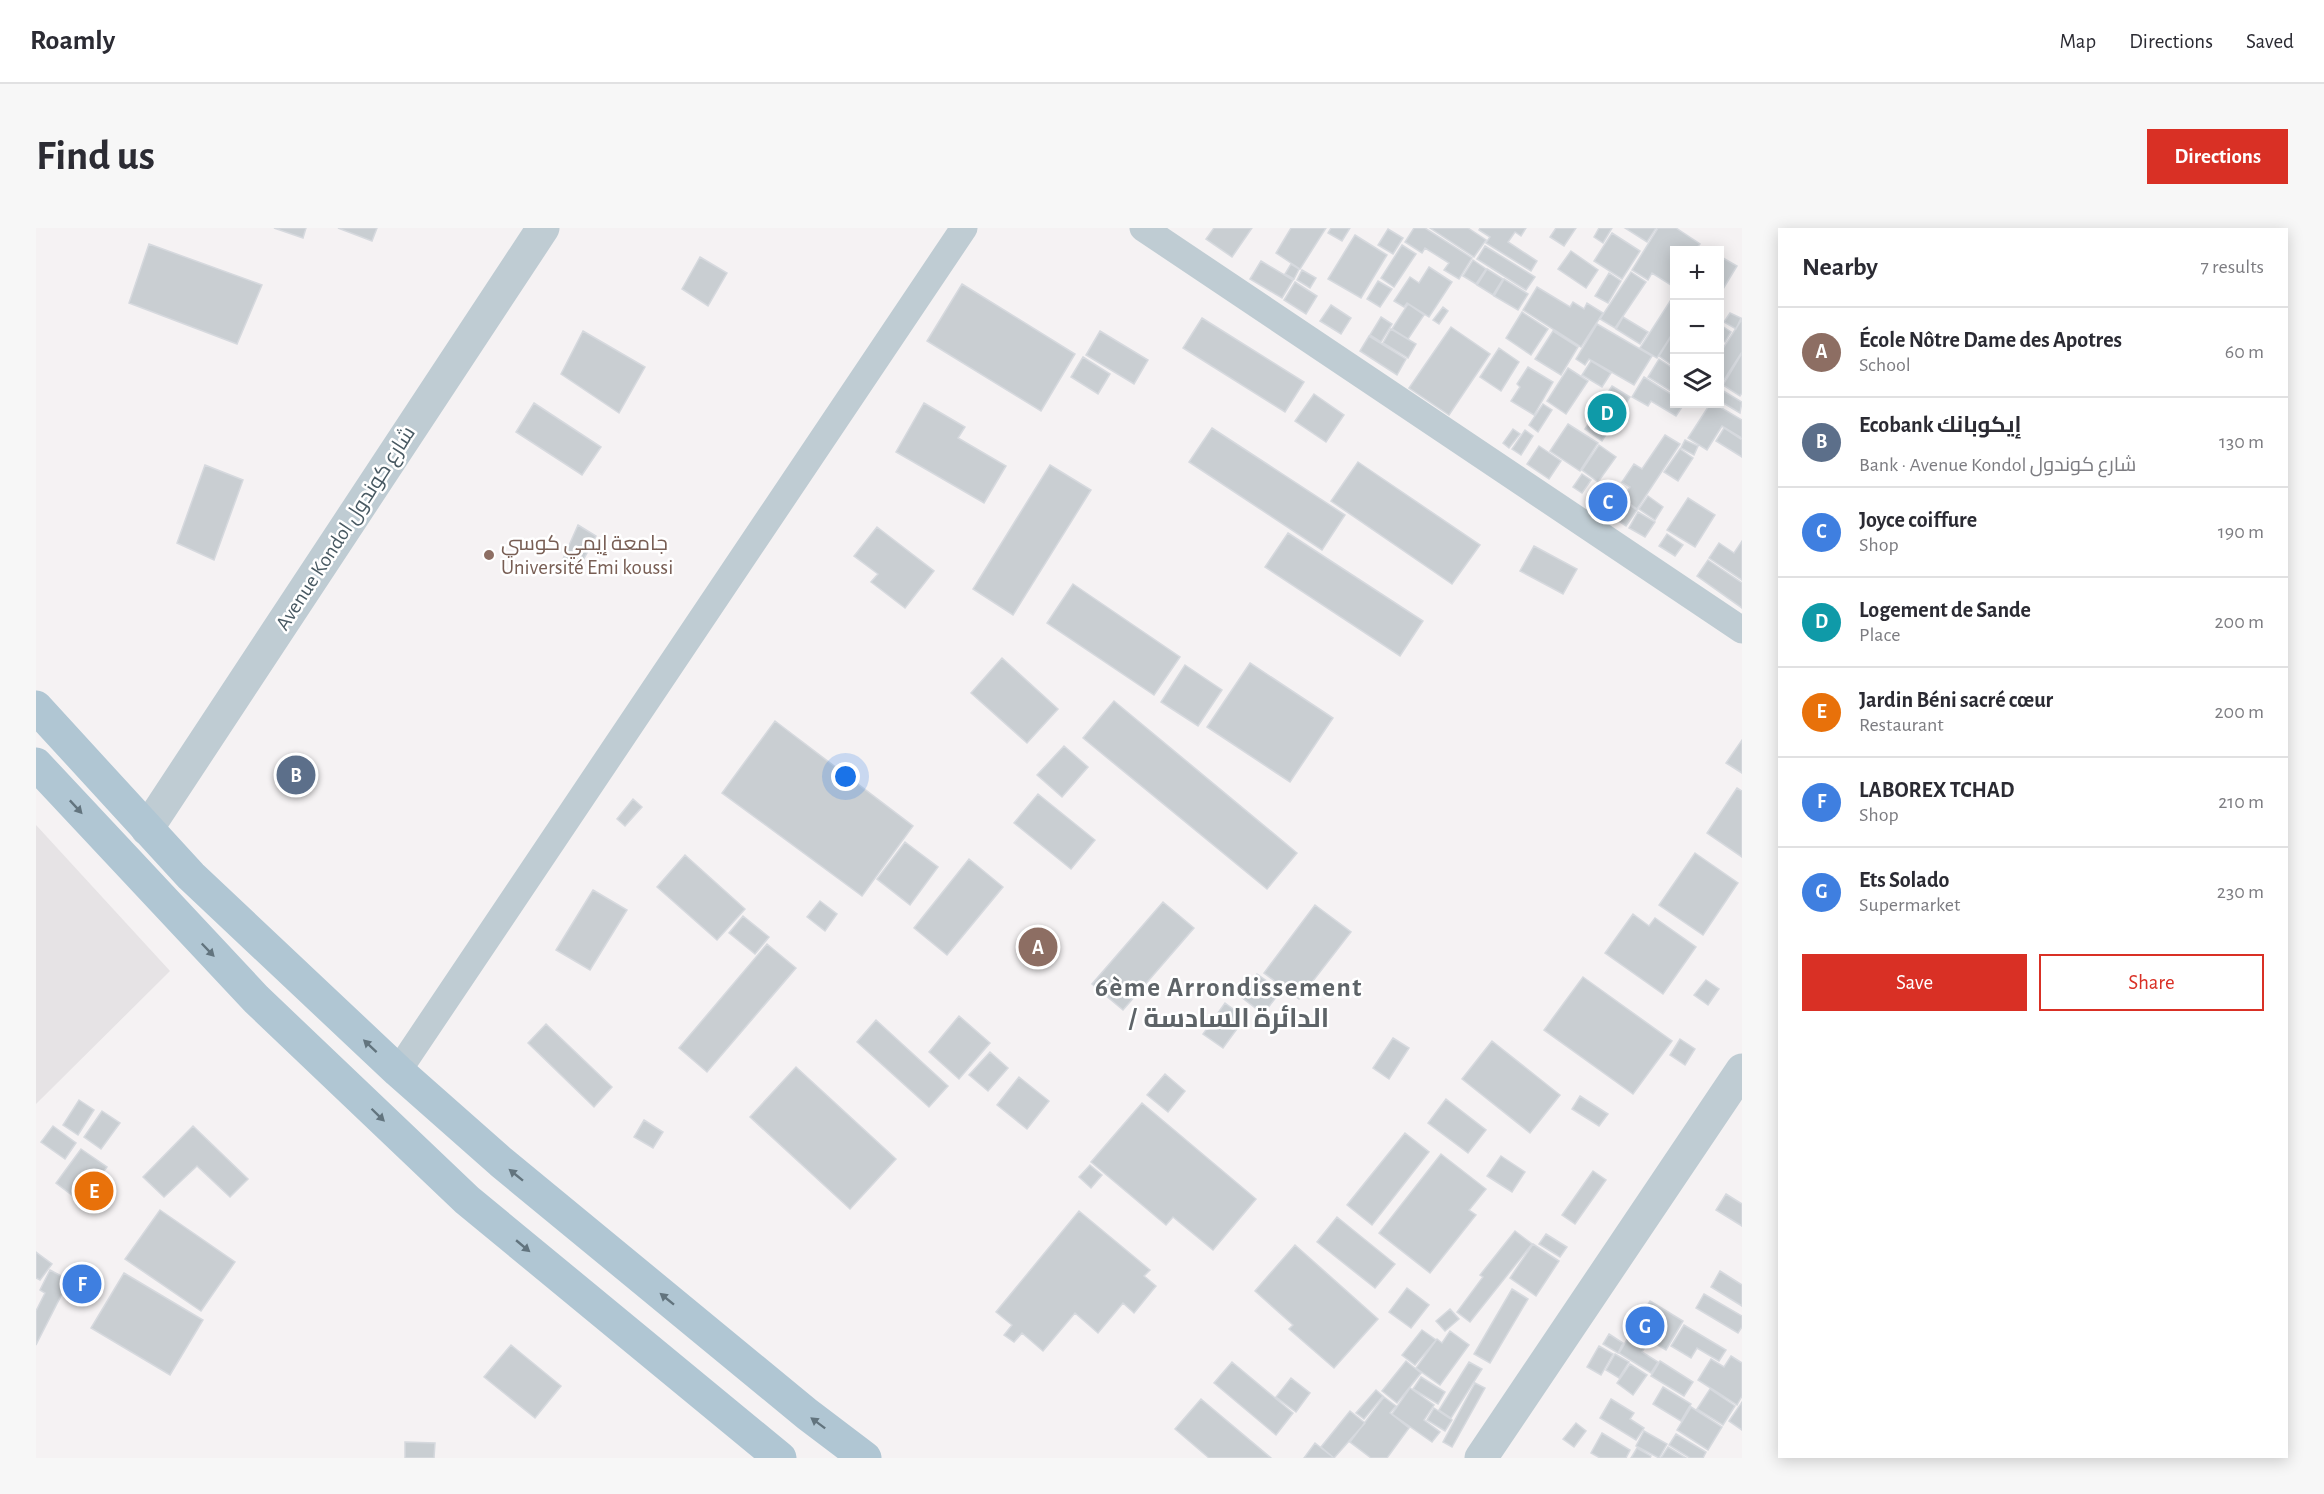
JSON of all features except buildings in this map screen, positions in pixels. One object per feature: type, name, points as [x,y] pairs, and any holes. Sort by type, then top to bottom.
[{"type":"main road","points":[[36,707],[191,876],[398,1071],[510,1170],[807,1414],[865,1458]]},
{"type":"main road","points":[[36,764],[256,999],[467,1200],[780,1458]]},
{"type":"street","name":"Avenue Kondol شارع كوندول","points":[[147,829],[543,228]]},
{"type":"street","points":[[398,1071],[964,228]]},
{"type":"street","points":[[1143,228],[1742,630]]},
{"type":"street","points":[[1481,1458],[1742,1070]]},
{"type":"shaded area","points":[[36,825],[170,971],[36,1104]]},
{"type":"place","name":"Logement de Sande","points":[[1607,413]]},
{"type":"place","name":"Joyce coiffure","points":[[1608,502]]},
{"type":"place","name":"جامعة إيمي كوسي Université Emi koussi","points":[[489,555]]},
{"type":"place","name":"Ecobank إيكوبانك","points":[[296,775]]},
{"type":"place","name":"École Nôtre Dame des Apotres","points":[[1038,947]]},
{"type":"place","name":"Jardin Béni sacré cœur","points":[[94,1191]]},
{"type":"place","name":"LABOREX TCHAD","points":[[82,1284]]},
{"type":"place","name":"Ets Solado","points":[[1645,1326]]},
{"type":"district","name":"6ème Arrondissement / الدائرة السادسة","points":[[1229,1002]]}]
